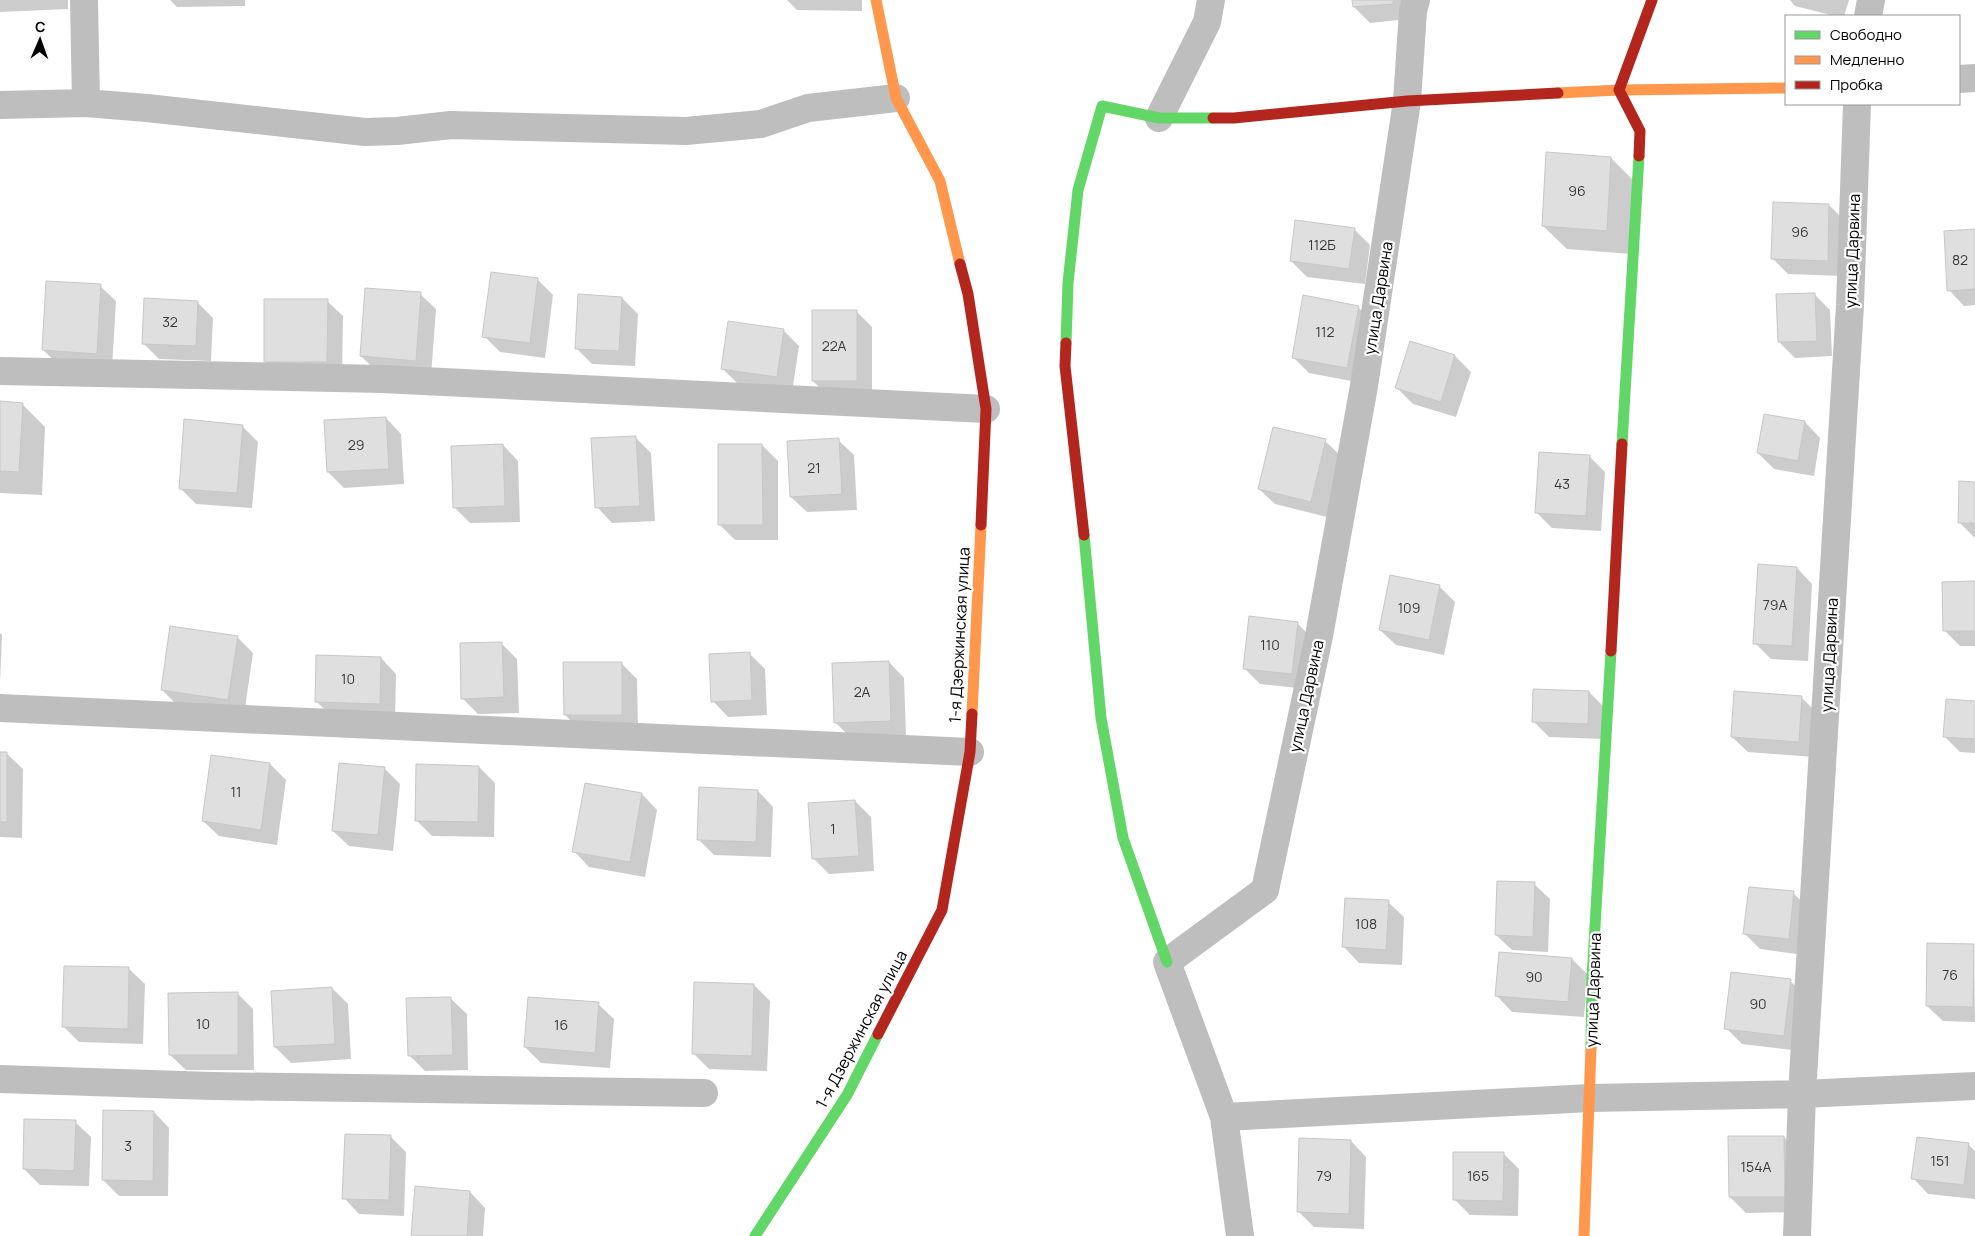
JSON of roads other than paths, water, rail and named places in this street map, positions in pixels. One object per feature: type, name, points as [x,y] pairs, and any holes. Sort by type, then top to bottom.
[{"type":"street","points":[[84,0],[86,103]]},
{"type":"street","name":"1-я Дзержинская улица","points":[[755,1236],[847,1095],[942,910],[970,752],[986,409],[968,294],[940,181],[896,98],[876,0]]},
{"type":"street","points":[[1159,118],[1206,22],[1211,0]]},
{"type":"street","name":"улица Дарвина","points":[[1167,962],[1265,890],[1326,597],[1364,386],[1408,101],[1413,11],[1416,0]]},
{"type":"street","points":[[1619,90],[1652,0]]},
{"type":"street","points":[[1868,15],[1871,0]]},
{"type":"street","points":[[1960,79],[1975,78]]},
{"type":"street","points":[[1240,1236],[1224,1117],[1123,838],[1100,718],[1085,543],[1065,366],[1068,283],[1078,190],[1102,106],[1159,118],[1234,118],[1408,101],[1619,90],[1785,88]]},
{"type":"street","name":"улица Дарвина","points":[[1584,1236],[1590,1098],[1592,978],[1640,131],[1619,90]]},
{"type":"street","points":[[0,105],[86,103],[365,132],[397,131],[451,125],[686,131],[761,124],[808,108],[896,98]]},
{"type":"street","name":"улица Дарвина","points":[[1797,1236],[1802,1094],[1850,305],[1857,105]]},
{"type":"street","points":[[0,371],[382,378],[986,409]]},
{"type":"street","points":[[0,708],[970,752]]},
{"type":"street","points":[[0,1079],[212,1086],[704,1093]]},
{"type":"street","points":[[1224,1117],[1590,1098],[1802,1094],[1975,1086]]}]
